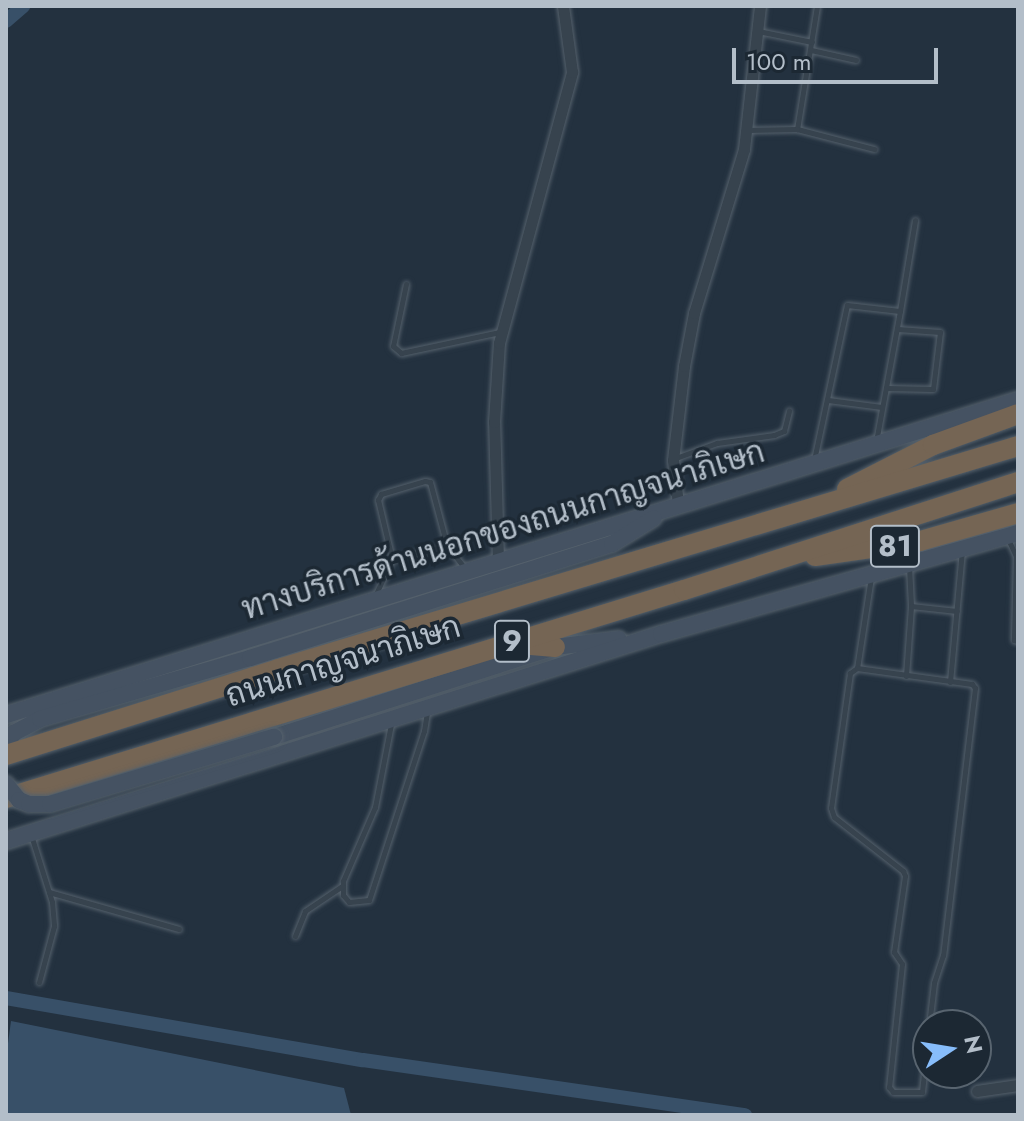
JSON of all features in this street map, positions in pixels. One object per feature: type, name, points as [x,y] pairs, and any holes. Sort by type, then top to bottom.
[{"type":"highway","name":"81","points":[[804,511],[933,445],[1018,414]]},
{"type":"highway","name":"ถนนกาญจนาภิเษก","points":[[6,755],[278,669],[1018,446]]},
{"type":"highway","name":"ถนนกาญจนาภิเษก","points":[[6,798],[1018,482]]},
{"type":"highway","name":"81","points":[[768,562],[920,541],[1018,513]]},
{"type":"highway","points":[[503,643],[555,647]]},
{"type":"main road","name":"ทางบริการด้านนอกของถนนกาญจนาภิเษก","points":[[6,715],[1018,400]]},
{"type":"main road","points":[[6,744],[14,733],[40,719],[250,658],[612,544],[675,505]]},
{"type":"main road","points":[[6,841],[661,634],[1012,535]]},
{"type":"main road","points":[[6,784],[19,800],[29,804],[50,804],[274,737],[555,647],[661,634]]},
{"type":"street","points":[[498,561],[494,422],[502,331],[572,72],[563,6]]},
{"type":"street","points":[[675,505],[673,460],[676,418],[694,313],[737,181],[760,6]]},
{"type":"street","points":[[977,1091],[1018,1085]]},
{"type":"lane","points":[[797,129],[817,6]]},
{"type":"lane","points":[[757,31],[812,42]]},
{"type":"lane","points":[[811,50],[856,60]]},
{"type":"lane","points":[[746,130],[797,129],[874,149]]},
{"type":"lane","points":[[876,443],[915,220]]},
{"type":"lane","points":[[406,284],[393,346],[401,353],[502,331]]},
{"type":"lane","points":[[814,462],[847,305],[900,311]]},
{"type":"lane","points":[[886,388],[933,389],[940,332],[897,329]]},
{"type":"lane","points":[[828,400],[883,407]]},
{"type":"lane","points":[[673,460],[717,443],[784,431],[789,411]]},
{"type":"lane","points":[[373,601],[392,559],[378,496],[425,481],[431,484],[447,546],[467,571]]},
{"type":"lane","points":[[1012,535],[1017,556],[1014,640],[1018,641]]},
{"type":"lane","points":[[392,559],[447,546]]},
{"type":"lane","points":[[950,682],[962,550]]},
{"type":"lane","points":[[906,676],[911,606],[909,565]]},
{"type":"lane","points":[[857,668],[871,576]]},
{"type":"lane","points":[[911,606],[957,611]]},
{"type":"lane","points":[[922,1089],[922,1092],[893,1092],[889,1087],[902,964],[894,952],[905,876],[834,817],[831,808],[850,673],[857,668],[972,684],[975,688],[943,955],[934,983],[931,1009]]},
{"type":"lane","points":[[392,719],[375,807],[343,886],[343,895],[349,902],[369,900],[424,731],[427,708]]},
{"type":"lane","points":[[30,834],[49,892],[54,926],[39,982]]},
{"type":"lane","points":[[295,936],[305,911],[343,886]]},
{"type":"lane","points":[[49,892],[179,929]]},
{"type":"water","points":[[11,1021],[344,1088],[351,1115],[6,1115],[6,1058]]},
{"type":"waterway","points":[[6,21],[23,6]]},
{"type":"waterway","points":[[6,998],[363,1060],[745,1115]]}]
